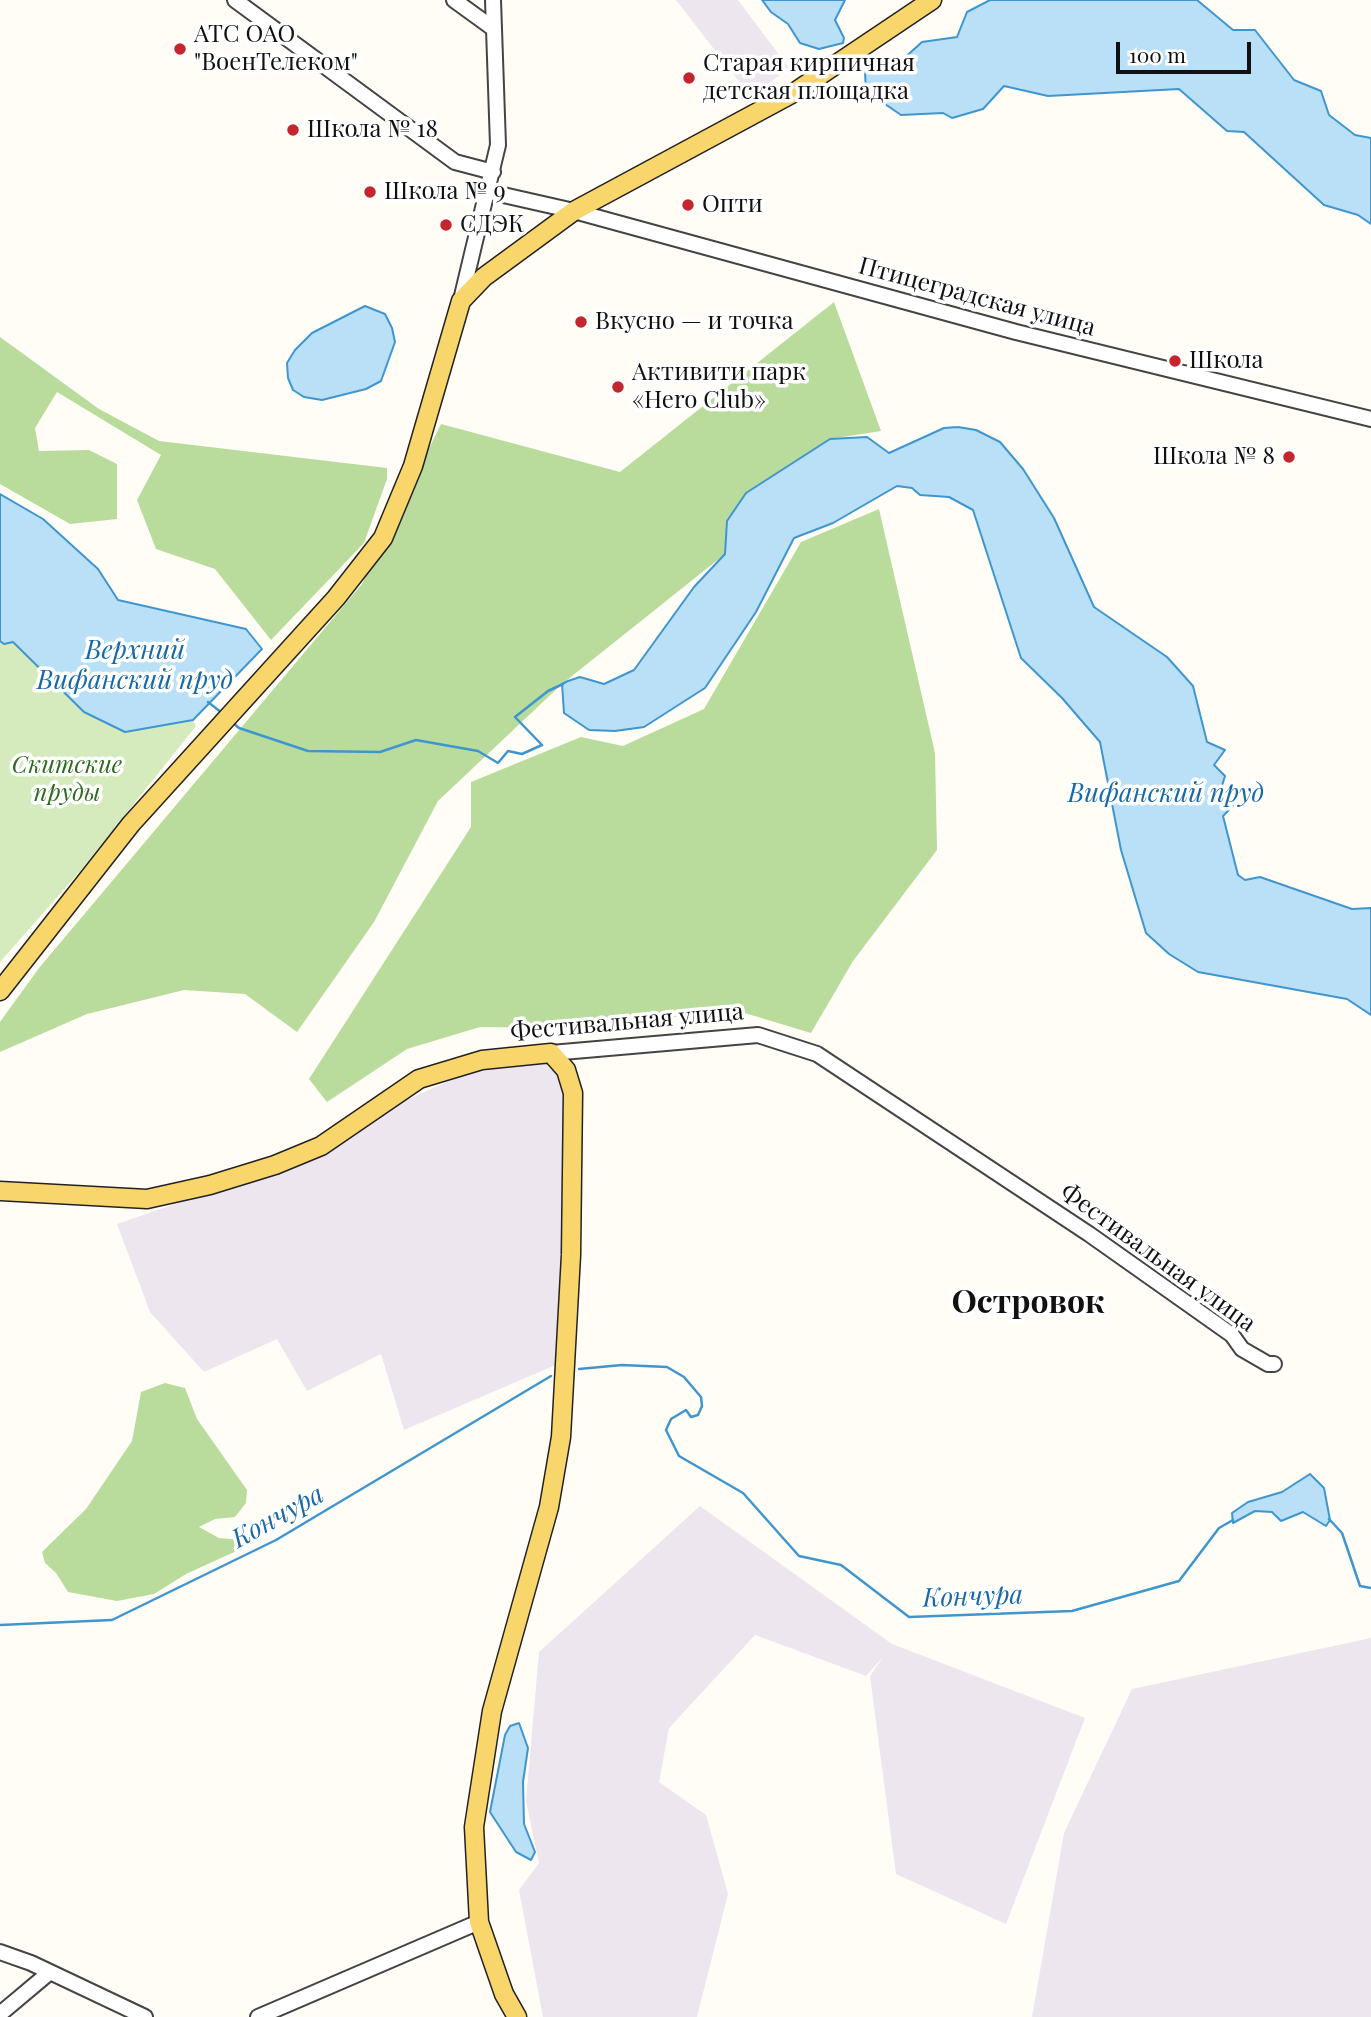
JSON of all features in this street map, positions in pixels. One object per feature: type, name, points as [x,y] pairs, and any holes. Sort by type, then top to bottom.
[{"type":"main road","points":[[0,991],[131,824],[336,598],[383,538],[413,466],[461,301],[484,277],[574,211],[830,71],[932,0]]},
{"type":"main road","points":[[517,2017],[504,1994],[479,1922],[474,1875],[477,1794],[492,1711],[549,1507],[565,1400],[573,1093],[566,1070],[551,1053]]},
{"type":"main road","name":"Фестивальная улица","points":[[0,1191],[147,1199],[210,1185],[275,1165],[321,1146],[419,1079],[482,1059],[551,1053]]},
{"type":"street","points":[[235,0],[454,162],[493,172]]},
{"type":"street","points":[[454,0],[494,29]]},
{"type":"street","points":[[461,301],[490,192],[498,145],[493,0]]},
{"type":"street","name":"Птицеградская улица","points":[[490,192],[574,211],[1016,332],[1371,419]]},
{"type":"street","name":"Фестивальная улица","points":[[551,1053],[758,1035],[817,1054],[925,1123],[976,1162],[1089,1234],[1232,1335],[1242,1349],[1268,1364],[1274,1364]]},
{"type":"street","points":[[258,2017],[479,1922]]},
{"type":"street","points":[[0,1952],[50,1972],[145,2017]]},
{"type":"street","points":[[0,2014],[50,1972]]},
{"type":"shaded area","points":[[676,0],[738,0],[789,68],[751,97]]},
{"type":"shaded area","points":[[551,1053],[567,1095],[558,1364],[404,1430],[381,1354],[307,1391],[277,1339],[204,1372],[150,1312],[117,1224],[306,1159],[384,1110],[474,1070]]},
{"type":"shaded area","points":[[700,1506],[892,1644],[1085,1718],[1006,1924],[896,1874],[870,1676],[883,1657],[866,1676],[755,1635],[669,1728],[659,1782],[706,1815],[728,1894],[697,2017],[543,2017],[519,1890],[539,1863],[526,1801],[539,1652]]},
{"type":"shaded area","points":[[1371,1638],[1371,2017],[1032,2017],[1064,1833],[1132,1689]]},
{"type":"green space","points":[[834,302],[881,431],[830,439],[746,493],[725,554],[562,684],[438,801],[374,922],[297,1032],[245,994],[184,990],[87,1014],[0,1052],[0,1022],[39,968],[362,584],[441,424],[620,472]]},
{"type":"green space","points":[[0,337],[99,409],[159,441],[387,468],[387,479],[364,543],[271,640],[215,569],[156,549],[137,500],[161,455],[57,392],[35,428],[39,451],[89,450],[117,464],[117,519],[70,524],[0,484]]},
{"type":"green space","points":[[879,509],[935,753],[937,850],[853,961],[811,1033],[738,1011],[554,1028],[480,1027],[407,1049],[327,1102],[309,1079],[471,827],[471,782],[581,737],[623,746],[704,709],[801,542]]},
{"type":"green space","name":"Скитские пруды","points":[[0,641],[4,644],[13,642],[45,675],[125,732],[193,720],[196,726],[81,870],[0,962]]},
{"type":"green space","points":[[165,1383],[185,1388],[197,1419],[247,1490],[246,1503],[235,1517],[215,1519],[199,1527],[219,1538],[243,1540],[243,1548],[186,1574],[154,1594],[117,1601],[68,1592],[56,1573],[45,1563],[42,1552],[86,1509],[132,1441],[141,1392]]},
{"type":"water","points":[[762,0],[845,0],[835,20],[844,38],[843,43],[819,49],[800,43],[788,24],[771,12]]},
{"type":"water","points":[[990,0],[1197,0],[1233,30],[1255,30],[1294,80],[1321,91],[1329,115],[1355,135],[1371,138],[1371,224],[1358,215],[1324,205],[1244,132],[1227,131],[1179,89],[1048,96],[1004,86],[983,109],[952,118],[943,113],[901,115],[866,91],[865,72],[871,62],[888,57],[901,61],[922,42],[957,37],[967,12]]},
{"type":"water","points":[[365,306],[385,314],[395,342],[381,381],[366,389],[322,400],[304,397],[293,390],[288,378],[287,363],[295,350],[312,333]]},
{"type":"water","name":"Вифанский пруд","points":[[944,428],[976,430],[1000,442],[1023,469],[1054,518],[1094,607],[1167,657],[1193,686],[1207,742],[1225,750],[1214,765],[1225,776],[1221,789],[1233,806],[1223,816],[1238,875],[1245,880],[1260,877],[1352,909],[1371,908],[1371,1015],[1347,999],[1198,972],[1169,954],[1146,933],[1121,850],[1100,742],[1062,698],[1021,658],[973,510],[949,497],[920,495],[912,488],[897,486],[833,523],[794,538],[756,612],[705,688],[644,727],[615,731],[589,730],[564,713],[562,684],[580,677],[604,684],[634,670],[694,587],[725,554],[727,521],[746,493],[830,439],[867,437],[889,453]]},
{"type":"water","name":"Верхний Вифанский пруд","points":[[0,494],[43,519],[98,569],[118,600],[246,629],[262,649],[193,720],[125,732],[84,712],[13,642],[4,644],[0,641]]},
{"type":"water","points":[[1310,1474],[1324,1488],[1330,1520],[1326,1526],[1303,1512],[1281,1521],[1272,1512],[1255,1511],[1233,1523],[1232,1513],[1248,1502],[1282,1492]]},
{"type":"water","points":[[519,1723],[528,1748],[523,1782],[524,1824],[535,1852],[531,1860],[516,1852],[490,1812],[505,1735],[510,1726]]},
{"type":"waterway","points":[[857,57],[868,67]]},
{"type":"waterway","points":[[232,722],[239,728],[308,751],[380,752],[416,740],[478,751],[498,763],[508,751],[522,754],[542,745],[515,717],[548,691],[563,684]]},
{"type":"waterway","points":[[208,702],[222,713]]},
{"type":"waterway","name":"Кончура","points":[[579,1369],[622,1365],[667,1367],[684,1377],[701,1397],[702,1406],[698,1415],[691,1417],[686,1410],[671,1419],[666,1430],[679,1456],[743,1493],[799,1556],[841,1565],[909,1617],[1072,1611],[1179,1581],[1219,1528],[1233,1520]]},
{"type":"waterway","name":"Кончура","points":[[0,1625],[112,1620],[276,1540],[551,1376]]},
{"type":"waterway","name":"Кончура","points":[[1329,1519],[1342,1533],[1360,1586],[1371,1588]]},
{"type":"place","name":"АТС ОАО \"ВоенТелеком\"","points":[[180,49]]},
{"type":"place","name":"Старая кирпичная детская площадка","points":[[689,78]]},
{"type":"place","name":"Школа № 18","points":[[293,130]]},
{"type":"place","name":"Школа № 9","points":[[370,192]]},
{"type":"place","name":"Опти","points":[[688,205]]},
{"type":"place","name":"СДЭК","points":[[446,225]]},
{"type":"place","name":"Вкусно — и точка","points":[[581,322]]},
{"type":"place","name":"Школа","points":[[1175,361]]},
{"type":"place","name":"Активити парк «Hero Club»","points":[[618,387]]},
{"type":"place","name":"Школа № 8","points":[[1289,457]]},
{"type":"district","name":"Островок","points":[[1028,1303]]}]
